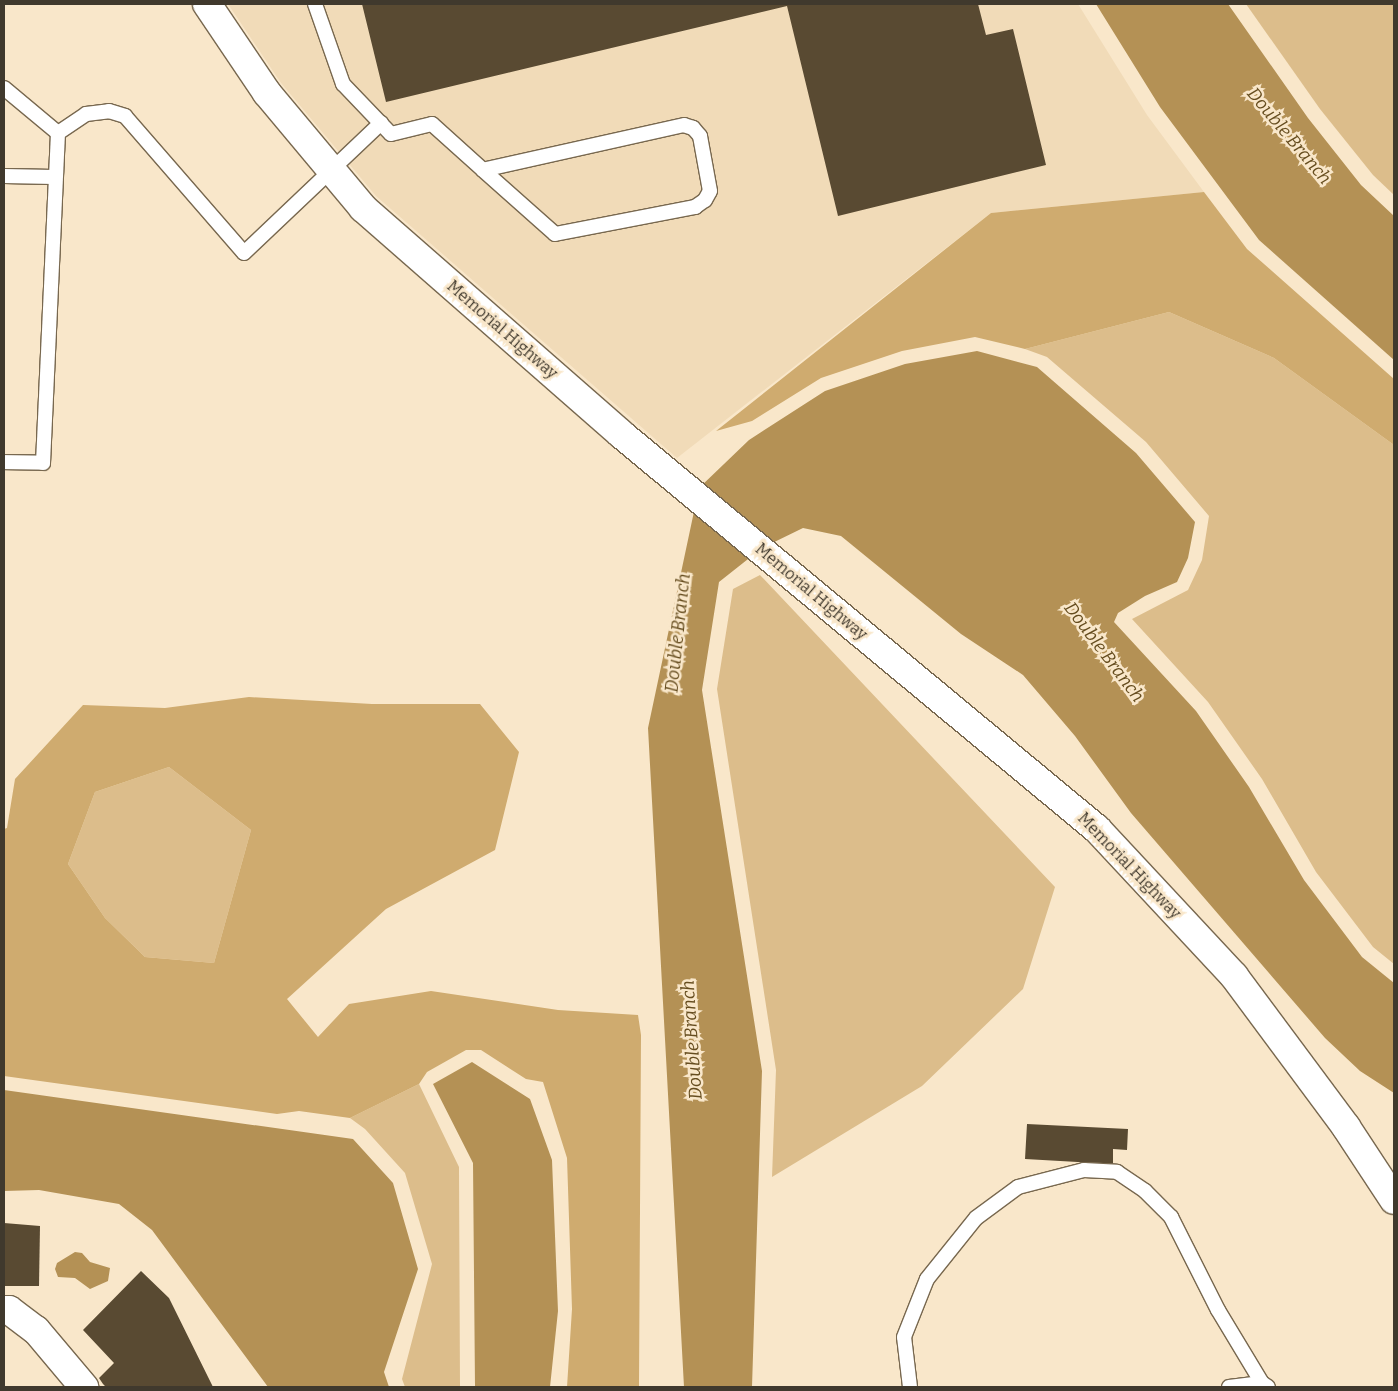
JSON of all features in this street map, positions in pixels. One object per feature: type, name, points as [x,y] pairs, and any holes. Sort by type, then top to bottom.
[{"type":"street","name":"Memorial Highway","points":[[207,4],[266,94],[363,208],[621,434],[1097,829],[1234,976],[1346,1127],[1394,1200]]},
{"type":"street","points":[[4,1310],[9,1310],[36,1330],[84,1387]]},
{"type":"lane","points":[[315,4],[343,84],[391,134],[432,124],[483,170],[555,234],[695,206],[705,200],[710,191],[700,136],[693,128],[684,125],[483,170]]},
{"type":"lane","points":[[4,88],[58,132]]},
{"type":"lane","points":[[58,132],[86,114],[109,111],[124,116],[244,253],[381,123]]},
{"type":"lane","points":[[4,462],[43,463],[54,177],[58,132]]},
{"type":"lane","points":[[4,176],[54,177]]},
{"type":"lane","points":[[910,1387],[904,1336],[927,1278],[976,1218],[1018,1187],[1084,1170],[1117,1172],[1146,1191],[1171,1217],[1218,1310],[1265,1385],[1229,1387]]},
{"type":"shaded area","points":[[228,4],[1078,4],[1147,115],[1204,192],[991,213],[677,458],[376,196],[281,83]]},
{"type":"shaded area","points":[[1246,4],[1394,4],[1394,195],[1373,175],[1320,109]]},
{"type":"shaded area","points":[[1204,192],[1247,249],[1394,379],[1394,445],[1274,358],[1169,312],[1025,349],[975,337],[902,351],[821,378],[752,421],[716,431],[991,213]]},
{"type":"shaded area","points":[[1169,312],[1274,358],[1394,445],[1394,964],[1373,947],[1316,872],[1262,779],[1208,702],[1132,619],[1188,590],[1202,560],[1209,516],[1146,442],[1047,357],[1025,349]]},
{"type":"shaded area","points":[[760,575],[1055,887],[1023,989],[922,1086],[772,1177],[776,1070],[717,689],[733,589]]},
{"type":"shaded area","points":[[249,697],[372,704],[480,704],[519,752],[495,850],[386,909],[287,999],[318,1037],[349,1004],[431,991],[558,1010],[638,1015],[641,1035],[639,1387],[567,1387],[572,1309],[567,1158],[543,1082],[526,1079],[481,1050],[466,1050],[427,1072],[419,1084],[350,1118],[299,1111],[277,1114],[4,1076],[4,829],[7,828],[15,779],[83,705],[165,708]],"holes":[[[169,767],[251,830],[214,963],[145,957],[105,918],[68,864],[95,792]]]},
{"type":"shaded area","points":[[169,767],[251,830],[214,963],[145,957],[105,918],[68,864],[95,792]]},
{"type":"shaded area","points":[[419,1084],[459,1167],[460,1387],[405,1387],[402,1379],[432,1264],[405,1173],[365,1129],[350,1118]]},
{"type":"water","name":"Double Branch","points":[[1096,4],[1228,4],[1308,118],[1361,185],[1394,216],[1394,360],[1259,240],[1160,107]]},
{"type":"water","name":"Double Branch","points":[[977,351],[1037,367],[1136,453],[1195,522],[1188,558],[1177,582],[1145,596],[1118,613],[1114,622],[1196,711],[1249,787],[1304,880],[1362,957],[1394,983],[1394,1093],[1360,1071],[1325,1038],[1131,813],[1075,736],[1023,675],[961,634],[841,536],[803,528],[762,548],[719,582],[702,690],[762,1071],[752,1387],[684,1387],[648,728],[699,488],[749,440],[825,391],[905,364]]},
{"type":"water","points":[[472,1062],[530,1099],[552,1160],[558,1311],[550,1387],[475,1387],[473,1163],[433,1084]]},
{"type":"water","points":[[4,1090],[353,1139],[393,1183],[418,1269],[384,1372],[389,1387],[268,1387],[152,1230],[119,1204],[39,1190],[4,1191]]},
{"type":"water","points":[[75,1252],[82,1253],[90,1262],[110,1268],[108,1281],[90,1289],[75,1278],[58,1277],[55,1269],[57,1263]]},
{"type":"building","points":[[362,4],[978,4],[986,35],[1013,29],[1046,165],[838,216],[787,6],[386,102]]},
{"type":"building","points":[[1027,1124],[1128,1129],[1127,1150],[1113,1149],[1113,1164],[1025,1159]]},
{"type":"building","points":[[4,1223],[40,1226],[39,1286],[4,1286]]},
{"type":"building","points":[[141,1271],[169,1298],[213,1387],[106,1387],[99,1378],[114,1363],[83,1330]]}]
